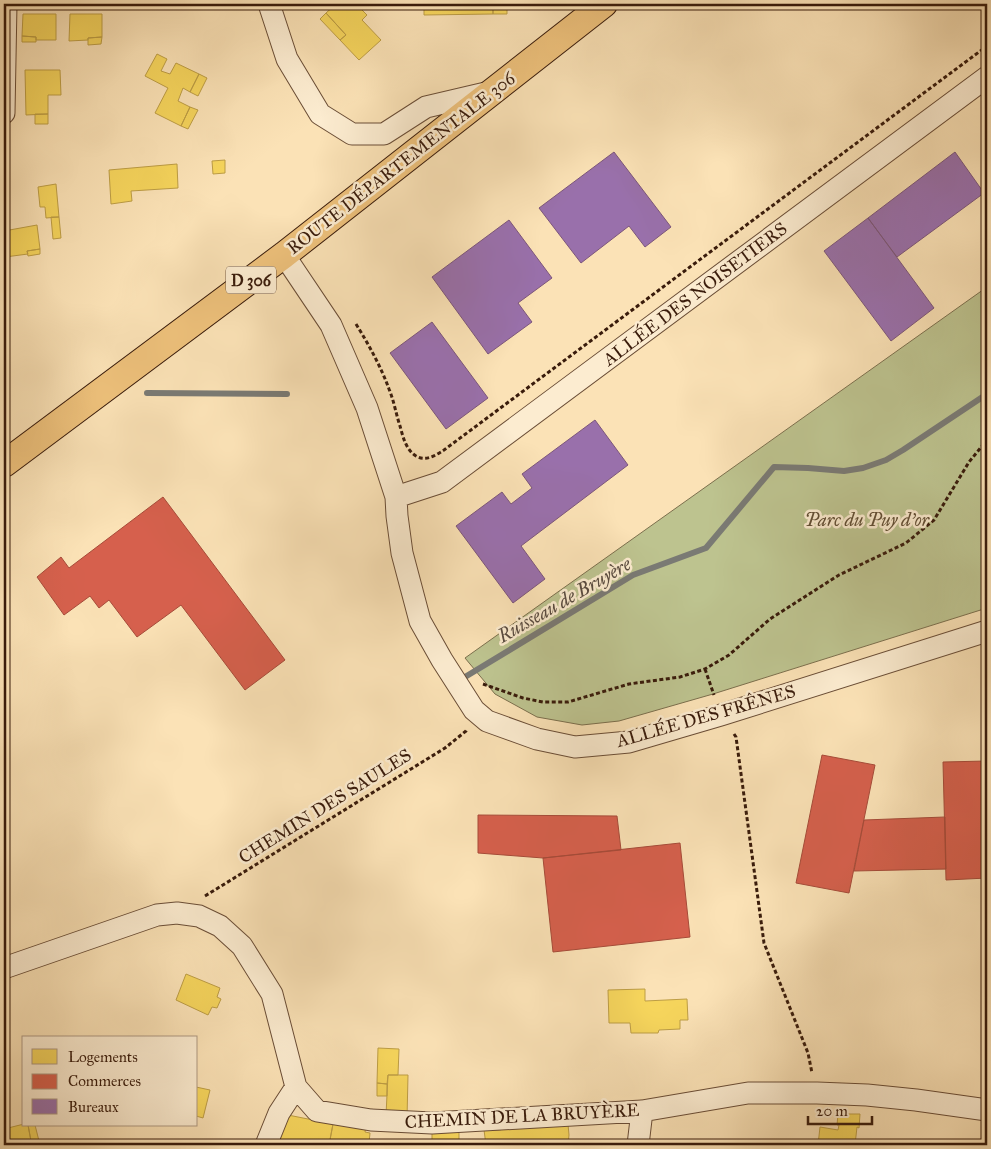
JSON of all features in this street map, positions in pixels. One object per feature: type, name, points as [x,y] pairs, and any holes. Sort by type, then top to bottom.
[{"type":"main road","name":"ROUTE DÉPARTEMENTALE 306","points":[[4,464],[284,255],[604,4]]},
{"type":"street","points":[[4,113],[6,4]]},
{"type":"street","points":[[269,4],[287,59],[320,114],[352,134],[384,134],[426,107],[495,90]]},
{"type":"street","name":"ALLÉE DES NOISETIERS","points":[[396,497],[442,482],[987,77]]},
{"type":"street","name":"ALLÉE DES FRÊNES","points":[[284,255],[331,325],[367,408],[396,497],[402,553],[420,622],[474,710],[487,721],[537,739],[576,747],[629,742],[987,631]]},
{"type":"street","name":"CHEMIN DE LA BRUYÈRE","points":[[4,968],[157,915],[199,916],[220,926],[242,946],[272,994],[296,1086],[317,1111],[371,1120],[432,1123],[642,1111],[748,1093],[867,1095],[987,1110]]},
{"type":"street","points":[[266,1145],[279,1113],[296,1086]]},
{"type":"street","points":[[638,1145],[642,1111]]},
{"type":"path","points":[[354,322],[370,346],[389,389],[404,441],[409,451],[424,459],[432,457],[987,46]]},
{"type":"path","points":[[817,1093],[808,1053],[764,943],[736,737],[721,715],[705,669],[729,655],[770,619],[839,575],[906,544],[934,520],[969,462],[987,440]]},
{"type":"path","name":"CHEMIN DES SAULES","points":[[177,914],[444,748],[466,731],[478,692],[483,684],[523,698],[544,702],[568,702],[629,684],[680,677],[705,669]]},
{"type":"green space","name":"Parc du Puy d'or","points":[[987,287],[987,608],[713,694],[619,721],[582,725],[537,717],[495,694],[465,658]]},
{"type":"building: Logements","points":[[336,4],[356,4],[367,15],[362,20],[381,40],[359,60],[340,40],[346,35],[326,13]]},
{"type":"building: Logements","points":[[424,4],[493,4],[493,14],[424,15]]},
{"type":"building: Logements","points":[[493,4],[507,4],[507,14],[493,14]]},
{"type":"building: Logements","points":[[326,13],[346,35],[340,40],[320,19]]},
{"type":"building: Logements","points":[[23,14],[56,14],[56,40],[36,40],[36,37],[22,36]]},
{"type":"building: Logements","points":[[70,14],[102,14],[102,37],[69,41]]},
{"type":"building: Logements","points":[[22,36],[36,37],[36,42],[22,42]]},
{"type":"building: Logements","points":[[102,37],[101,44],[88,45],[88,38]]},
{"type":"building: Logements","points":[[157,54],[167,59],[161,71],[170,74],[176,63],[199,74],[190,92],[183,88],[178,101],[190,107],[181,126],[155,113],[168,88],[145,76]]},
{"type":"building: Logements","points":[[25,70],[60,70],[61,95],[48,95],[48,114],[26,115]]},
{"type":"building: Logements","points":[[199,74],[207,78],[198,96],[190,92]]},
{"type":"building: Logements","points":[[190,107],[198,110],[188,129],[181,126]]},
{"type":"building: Logements","points":[[35,114],[48,114],[48,124],[35,124]]},
{"type":"building: Logements","points":[[225,160],[225,173],[213,174],[212,161]]},
{"type":"building: Logements","points":[[177,164],[178,188],[131,191],[132,201],[111,204],[109,170]]},
{"type":"building: Logements","points":[[56,184],[59,217],[46,218],[45,207],[40,207],[38,187]]},
{"type":"building: Logements","points":[[51,217],[59,217],[61,238],[53,239]]},
{"type":"building: Logements","points":[[37,225],[40,249],[27,251],[28,254],[5,257],[4,231]]},
{"type":"building: Logements","points":[[40,249],[40,254],[28,256],[27,251]]},
{"type":"building: Logements","points":[[186,974],[220,988],[217,997],[221,999],[217,1008],[212,1007],[208,1015],[176,1000]]},
{"type":"building: Logements","points":[[645,989],[645,1001],[687,999],[688,1020],[680,1020],[680,1029],[659,1030],[658,1033],[631,1033],[630,1023],[609,1023],[608,990]]},
{"type":"building: Logements","points":[[378,1048],[399,1049],[398,1075],[388,1075],[387,1084],[377,1083]]},
{"type":"building: Logements","points":[[388,1075],[408,1075],[407,1119],[386,1115]]},
{"type":"building: Logements","points":[[377,1083],[387,1084],[387,1096],[377,1096]]},
{"type":"building: Logements","points":[[198,1087],[210,1090],[203,1118],[198,1117]]},
{"type":"building: Logements","points":[[838,1114],[860,1114],[855,1145],[818,1145],[820,1127],[838,1130]]},
{"type":"building: Logements","points":[[288,1115],[333,1124],[329,1145],[308,1145],[278,1140]]},
{"type":"building: Logements","points":[[22,1124],[28,1126],[31,1141],[29,1145],[4,1145],[4,1129]]},
{"type":"building: Logements","points":[[333,1124],[366,1126],[365,1132],[370,1133],[369,1143],[374,1143],[374,1145],[329,1145]]},
{"type":"building: Logements","points":[[568,1124],[568,1145],[486,1145],[484,1130],[500,1130],[513,1126]]},
{"type":"building: Logements","points":[[28,1126],[35,1126],[40,1145],[29,1145],[31,1141]]},
{"type":"building: Logements","points":[[432,1130],[459,1130],[459,1145],[432,1145]]},
{"type":"building: Commerces","points":[[163,497],[285,660],[245,690],[181,605],[137,637],[109,600],[99,608],[90,596],[64,615],[37,577],[61,557],[69,568]]},
{"type":"building: Commerces","points":[[822,755],[875,765],[849,893],[796,883]]},
{"type":"building: Commerces","points":[[987,761],[987,878],[946,880],[943,762]]},
{"type":"building: Commerces","points":[[478,815],[617,816],[621,850],[543,858],[478,853]]},
{"type":"building: Commerces","points":[[945,817],[946,869],[854,871],[864,820]]},
{"type":"building: Commerces","points":[[680,843],[690,937],[553,952],[543,858]]},
{"type":"building: Bureaux","points":[[614,152],[671,227],[645,247],[629,226],[581,263],[539,208]]},
{"type":"building: Bureaux","points":[[955,152],[984,193],[897,257],[868,218]]},
{"type":"building: Bureaux","points":[[868,218],[934,308],[891,341],[824,251]]},
{"type":"building: Bureaux","points":[[509,220],[552,278],[518,303],[532,322],[488,354],[432,277]]},
{"type":"building: Bureaux","points":[[432,322],[488,398],[446,429],[390,353]]},
{"type":"building: Bureaux","points":[[595,420],[628,465],[521,546],[545,579],[513,603],[456,526],[502,492],[511,504],[532,488],[522,474]]},
{"type":"waterway","name":"Ruisseau de Bruyère","points":[[147,393],[287,394]]},
{"type":"waterway","name":"Ruisseau de Bruyère","points":[[460,680],[633,575],[706,548],[774,467],[844,471],[863,468],[886,460],[903,450],[987,394]]}]
